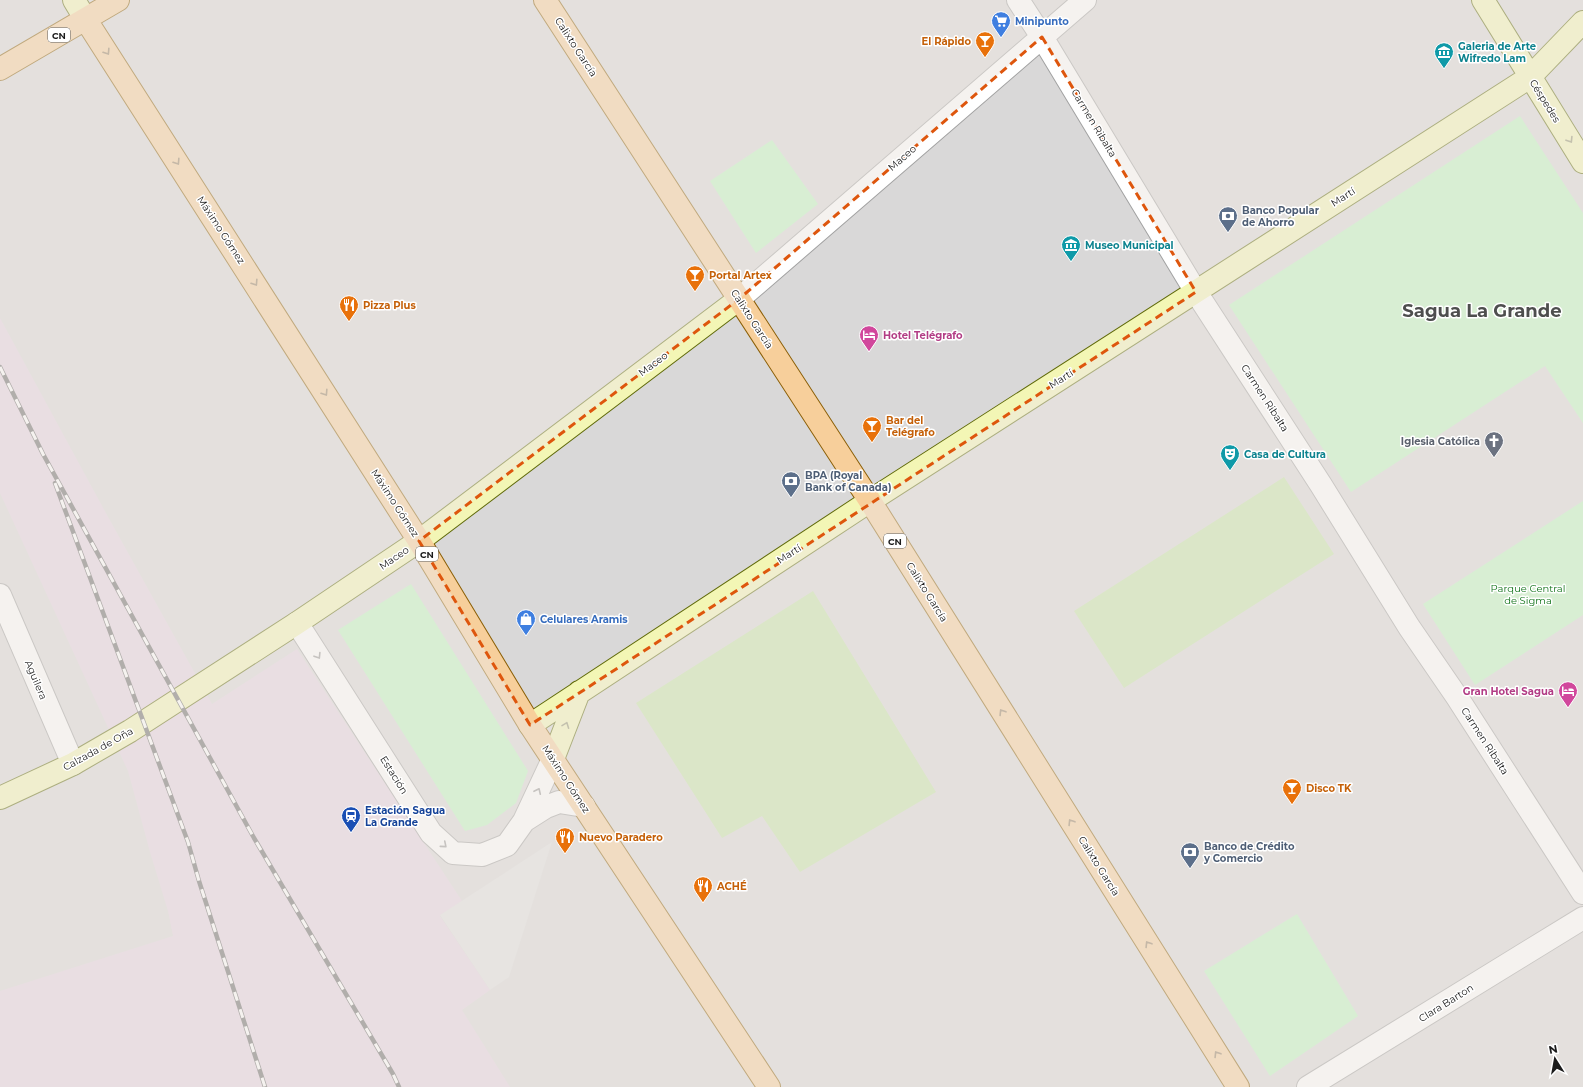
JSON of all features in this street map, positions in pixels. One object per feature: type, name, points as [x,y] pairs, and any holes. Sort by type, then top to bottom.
[{"type":"main road","name":"Máximo Gómez","points":[[74,0],[419,541],[530,725],[769,1087]]},
{"type":"main road","name":"CN","points":[[0,69],[118,0]]},
{"type":"main road","name":"Calixto García","points":[[545,0],[870,501],[1238,1087]]},
{"type":"main road","name":"Céspedes","points":[[1483,0],[1583,162]]},
{"type":"main road","name":"Martí","points":[[530,725],[870,501],[1530,77],[1583,22]]},
{"type":"main road","name":"Maceo","points":[[192,691],[419,541],[739,299]]},
{"type":"main road","name":"Calzada de Oña","points":[[0,798],[73,764],[130,731],[192,691]]},
{"type":"main road","points":[[553,759],[579,692]]},
{"type":"street","name":"Carmen Ribalta","points":[[1018,0],[1042,37],[1196,292],[1321,485],[1409,627],[1457,697],[1583,893]]},
{"type":"street","name":"Maceo","points":[[739,299],[1086,0]]},
{"type":"street","name":"Aguilera","points":[[0,595],[73,764]]},
{"type":"street","name":"Estación","points":[[297,623],[431,833],[453,853],[482,855],[507,845],[524,821],[553,759]]},
{"type":"street","points":[[524,821],[546,807],[559,802],[584,806]]},
{"type":"street","name":"Clara Barton","points":[[1308,1087],[1583,918]]},
{"type":"highlighted area","points":[[1042,37],[1196,292],[530,725],[419,541],[739,299]]},
{"type":"shaded area","points":[[0,0],[1583,0],[1583,1087],[0,1087]]},
{"type":"shaded area","name":"Estación Sagua La Grande","points":[[0,318],[212,704],[297,649],[462,901],[440,916],[490,990],[462,1010],[510,1087],[0,1087],[0,991],[173,936],[168,911],[128,771],[0,493]]},
{"type":"shaded area","points":[[552,842],[509,977],[490,990],[440,915]]},
{"type":"green space","points":[[1520,116],[1583,213],[1583,423],[1545,366],[1351,492],[1229,305]]},
{"type":"green space","points":[[772,140],[818,204],[756,253],[710,181]]},
{"type":"green space","points":[[1284,477],[1334,554],[1124,688],[1074,611]]},
{"type":"green space","name":"Parque Central de Sigma","points":[[1583,501],[1583,615],[1475,685],[1423,604]]},
{"type":"green space","points":[[411,584],[528,771],[516,803],[487,825],[465,831],[338,630]]},
{"type":"green space","points":[[813,591],[936,792],[800,872],[762,816],[722,838],[636,703]]},
{"type":"green space","points":[[1297,914],[1358,1016],[1270,1076],[1204,971]]},
{"type":"railway","points":[[0,367],[43,454],[254,838],[393,1074],[399,1087]]},
{"type":"railway","points":[[55,483],[188,842],[265,1087]]},
{"type":"place","name":"Minipunto","points":[[1001,38]]},
{"type":"place","name":"El Rápido","points":[[985,58]]},
{"type":"place","name":"Galeria de Arte Wifredo Lam","points":[[1444,69]]},
{"type":"place","name":"Banco Popular de Ahorro","points":[[1228,233]]},
{"type":"place","name":"Museo Municipal","points":[[1071,262]]},
{"type":"place","name":"Portal Artex","points":[[695,292]]},
{"type":"place","name":"Pizza Plus","points":[[349,322]]},
{"type":"place","name":"Hotel Telégrafo","points":[[869,352]]},
{"type":"place","name":"Bar del Telégrafo","points":[[872,443]]},
{"type":"place","name":"Iglesia Católica","points":[[1494,458]]},
{"type":"place","name":"Casa de Cultura","points":[[1230,471]]},
{"type":"place","name":"BPA (Royal Bank of Canada)","points":[[791,498]]},
{"type":"place","name":"Celulares Aramis","points":[[526,636]]},
{"type":"place","name":"Gran Hotel Sagua","points":[[1568,708]]},
{"type":"place","name":"Disco TK","points":[[1292,805]]},
{"type":"place","name":"Estación Sagua La Grande","points":[[351,833]]},
{"type":"place","name":"Nuevo Paradero","points":[[565,854]]},
{"type":"place","name":"Banco de Crédito y Comercio","points":[[1190,869]]},
{"type":"place","name":"ACHÉ","points":[[703,903]]},
{"type":"district","name":"Sagua La Grande","points":[[1482,311]]}]
